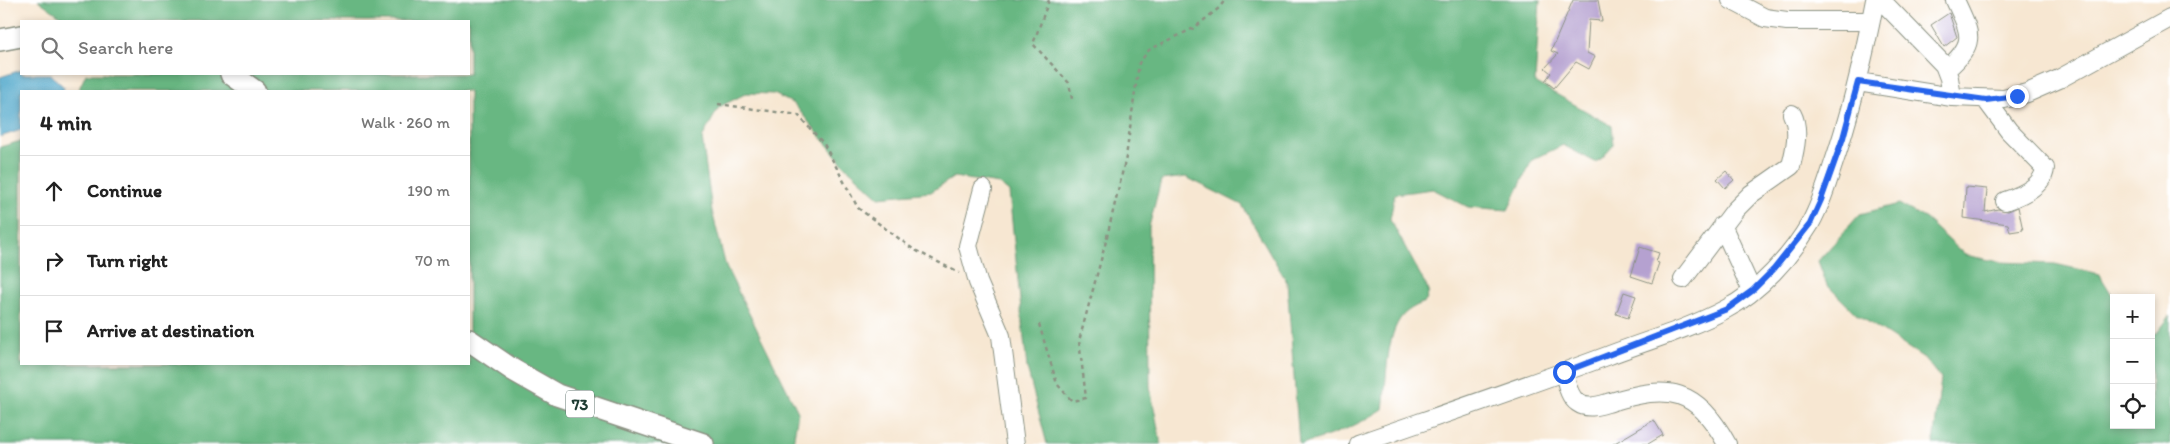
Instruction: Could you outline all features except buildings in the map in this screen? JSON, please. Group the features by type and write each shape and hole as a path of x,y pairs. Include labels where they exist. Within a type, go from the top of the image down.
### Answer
{"main road":[{"path":"0,40 20,36"},
{"path":"232,75 254,90"},
{"name":"73","path":"470,341 513,370 557,396 704,444"}],"street":[{"path":"1732,0 1765,18 1787,21 1871,21"},
{"path":"1358,444 1564,372 1727,309 1752,291 1786,255 1810,224 1821,200 1840,146 1858,82 1875,0"},
{"path":"1881,0 1947,69 1952,96"},
{"path":"1947,69 1967,45 1970,32 1955,0"},
{"path":"1858,82 1986,100 2017,96 2060,79 2170,18"},
{"path":"1986,100 2009,131 2045,168 2041,179 2027,192 2005,201"},
{"path":"1683,279 1722,225 1751,194 1791,166 1796,134 1796,120 1792,114"},
{"path":"983,189 968,246 978,282 1001,336 1015,444"},
{"path":"1722,225 1752,291"},
{"path":"1564,372 1572,398 1579,404 1587,407 1605,404 1641,393 1659,391 1690,400 1700,407 1719,430 1727,444"}],"path":[{"path":"1049,0 1034,44 1069,83 1072,99"},
{"path":"1039,324 1057,384 1072,401 1086,398 1079,341 1106,245 1126,157 1139,62 1149,50 1194,28 1225,0"},
{"path":"718,104 798,115 824,144 858,208 913,250 978,282"}],"green space":[{"path":"38,0 1540,0 1535,82 1612,126 1614,145 1601,159 1595,162 1563,145 1532,160 1508,210 1468,207 1433,189 1395,194 1390,219 1429,291 1426,301 1405,313 1395,328 1387,362 1383,409 1364,421 1344,430 1301,444 1299,444 1287,282 1242,205 1186,177 1161,180 1149,227 1150,387 1161,444 1047,444 1027,368 1009,192 999,184 954,177 931,192 879,197 843,164 794,104 774,94 747,93 719,107 702,138 712,211 726,267 798,412 793,444 0,444 0,147 20,141 20,365 470,365 470,90 78,90 86,75 470,75 470,20 66,20"},
{"path":"1899,204 1926,219 1965,255 1999,262 2055,264 2099,274 2112,294 2110,429 2155,429 2155,334 2170,316 2170,444 1933,444 1941,379 1924,358 1856,314 1827,285 1818,261 1860,214"}],"water":[{"path":"20,70 20,75 51,75 64,87 63,90 20,90 20,130 0,137 0,77"}],"route":[{"path":"1564,372 1727,309 1752,291 1774,269 1810,224 1821,200 1843,138 1858,82 1986,100 2017,96"}]}
